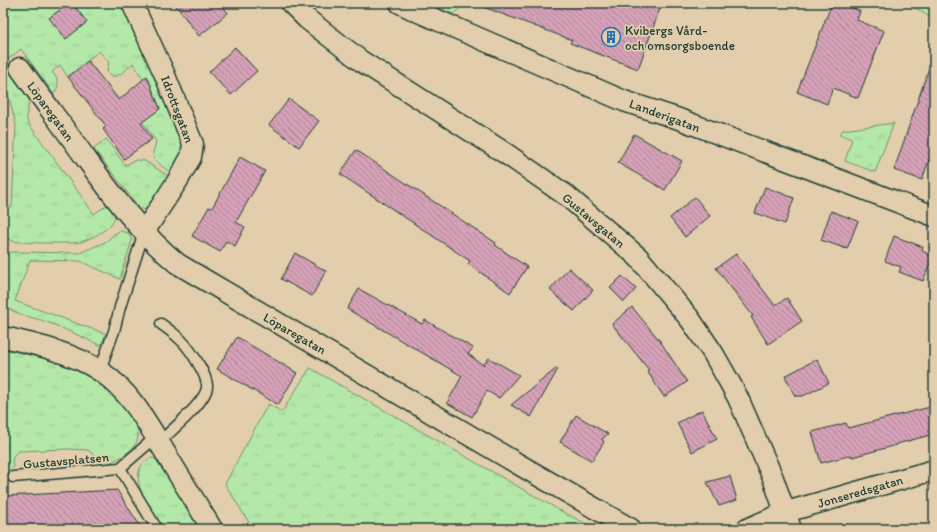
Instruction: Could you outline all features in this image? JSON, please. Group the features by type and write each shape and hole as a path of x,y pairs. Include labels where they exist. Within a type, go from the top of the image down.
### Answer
{"street":[{"name":"Idrottsgatan","path":"132,3 164,73 193,144 191,157 144,232"},
{"name":"Gustavsgatan","path":"291,3 307,19 361,62 505,153 567,196 638,257 690,319 713,353 738,398 774,478 788,521"},
{"name":"Landerigatan","path":"400,3 624,101 679,119 934,216"},
{"name":"Löparegatan","path":"20,68 109,190 160,250 178,264 631,529"},
{"path":"3,337 51,350 85,362 100,370 114,381 133,402 212,529"},
{"name":"Jonseredsgatan","path":"788,521 934,470"},
{"path":"748,529 788,521"}],"lane":[{"path":"100,370 114,331 120,307 144,232"},
{"path":"157,529 120,468 193,409 203,397 207,387 206,376 182,341 161,324"},
{"name":"Gustavsplatsen","path":"13,477 120,468"}],"green space":[{"path":"3,3 118,3 127,9 185,146 174,175 161,166 154,157 153,150 156,141 141,120 147,118 160,108 147,76 143,79 133,63 119,75 109,75 107,70 109,62 99,51 68,77 60,65 52,72 58,83 54,94 21,49 6,61 28,94 28,123 94,214 107,205 115,214 112,223 108,228 81,242 18,242 12,241 5,236 4,230 6,207 12,207 16,125 3,74"},
{"path":"429,3 462,3 459,10 453,14"},
{"path":"908,3 934,3 934,20"},
{"path":"894,123 875,172 845,161 852,139 839,134 843,130"},
{"path":"106,139 125,165 136,160 145,161 171,178 147,210 141,209 138,206 94,149"},
{"path":"120,231 128,233 132,240 120,279 80,261 30,260 15,301 106,334 101,345 47,322 15,312 9,309 6,305 3,294 5,255 10,252 80,253 107,241 114,234"},
{"path":"3,349 40,357 57,363 89,377 103,386 117,399 134,421 138,433 135,445 126,454 105,465 88,450 68,449 18,451 13,456 13,468 7,471 5,469 3,458"},
{"path":"310,368 561,511 596,529 253,529 225,484 268,404 282,412"},
{"path":"151,458 161,461 202,529 163,529 146,503 139,482 139,473 142,464"}],"building":[{"path":"69,3 72,3 87,22 66,39 49,18"},
{"path":"174,3 220,3 228,13 199,36"},
{"name":"Kvibergs Vård- och omsorgsboende","path":"478,3 662,3 638,69 570,43 572,40 478,5"},
{"path":"832,3 839,3 860,11 857,20 884,31 858,98 833,88 827,104 797,92"},
{"path":"235,47 257,71 231,95 209,72"},
{"path":"88,61 119,100 147,76 160,109 141,123 152,139 124,159 103,129 106,126 68,77"},
{"path":"931,62 934,62 934,159 930,157 922,180 894,170"},
{"path":"289,99 319,121 299,147 269,125"},
{"path":"634,134 682,161 665,190 618,163"},
{"path":"356,150 496,243 495,245 527,267 510,293 468,264 470,261 340,174"},
{"path":"240,157 265,171 236,222 245,227 235,246 226,241 220,252 192,236 209,207 212,208"},
{"path":"765,187 794,198 785,224 755,213"},
{"path":"695,197 710,216 685,237 670,218"},
{"path":"831,211 858,221 847,249 821,240"},
{"path":"894,236 923,247 922,251 933,256 923,281 899,272 901,267 885,261"},
{"path":"295,253 326,271 312,296 281,279"},
{"path":"736,254 773,303 775,305 787,298 802,321 768,344 751,317 753,316 716,268"},
{"path":"569,268 593,290 574,311 550,290"},
{"path":"622,276 636,289 624,302 610,288"},
{"path":"359,289 422,324 425,320 473,348 468,354 483,365 489,358 519,375 499,398 487,391 472,417 447,403 462,376 347,309"},
{"path":"632,307 660,341 687,382 664,397 647,371 649,370 612,324"},
{"path":"237,337 297,373 278,405 217,369"},
{"path":"817,359 829,383 803,396 795,396 785,376"},
{"path":"557,368 558,369 531,417 511,405"},
{"path":"934,406 934,434 852,457 852,455 821,463 812,432 846,423 848,428"},
{"path":"702,410 717,439 692,452 677,423"},
{"path":"576,415 608,434 602,439 604,442 592,461 560,442"},
{"path":"730,476 737,500 719,506 707,482"},
{"path":"117,490 142,529 7,529 5,496"}],"place":[{"name":"Kvibergs Vård- och omsorgsboende","path":"611,37"}]}
